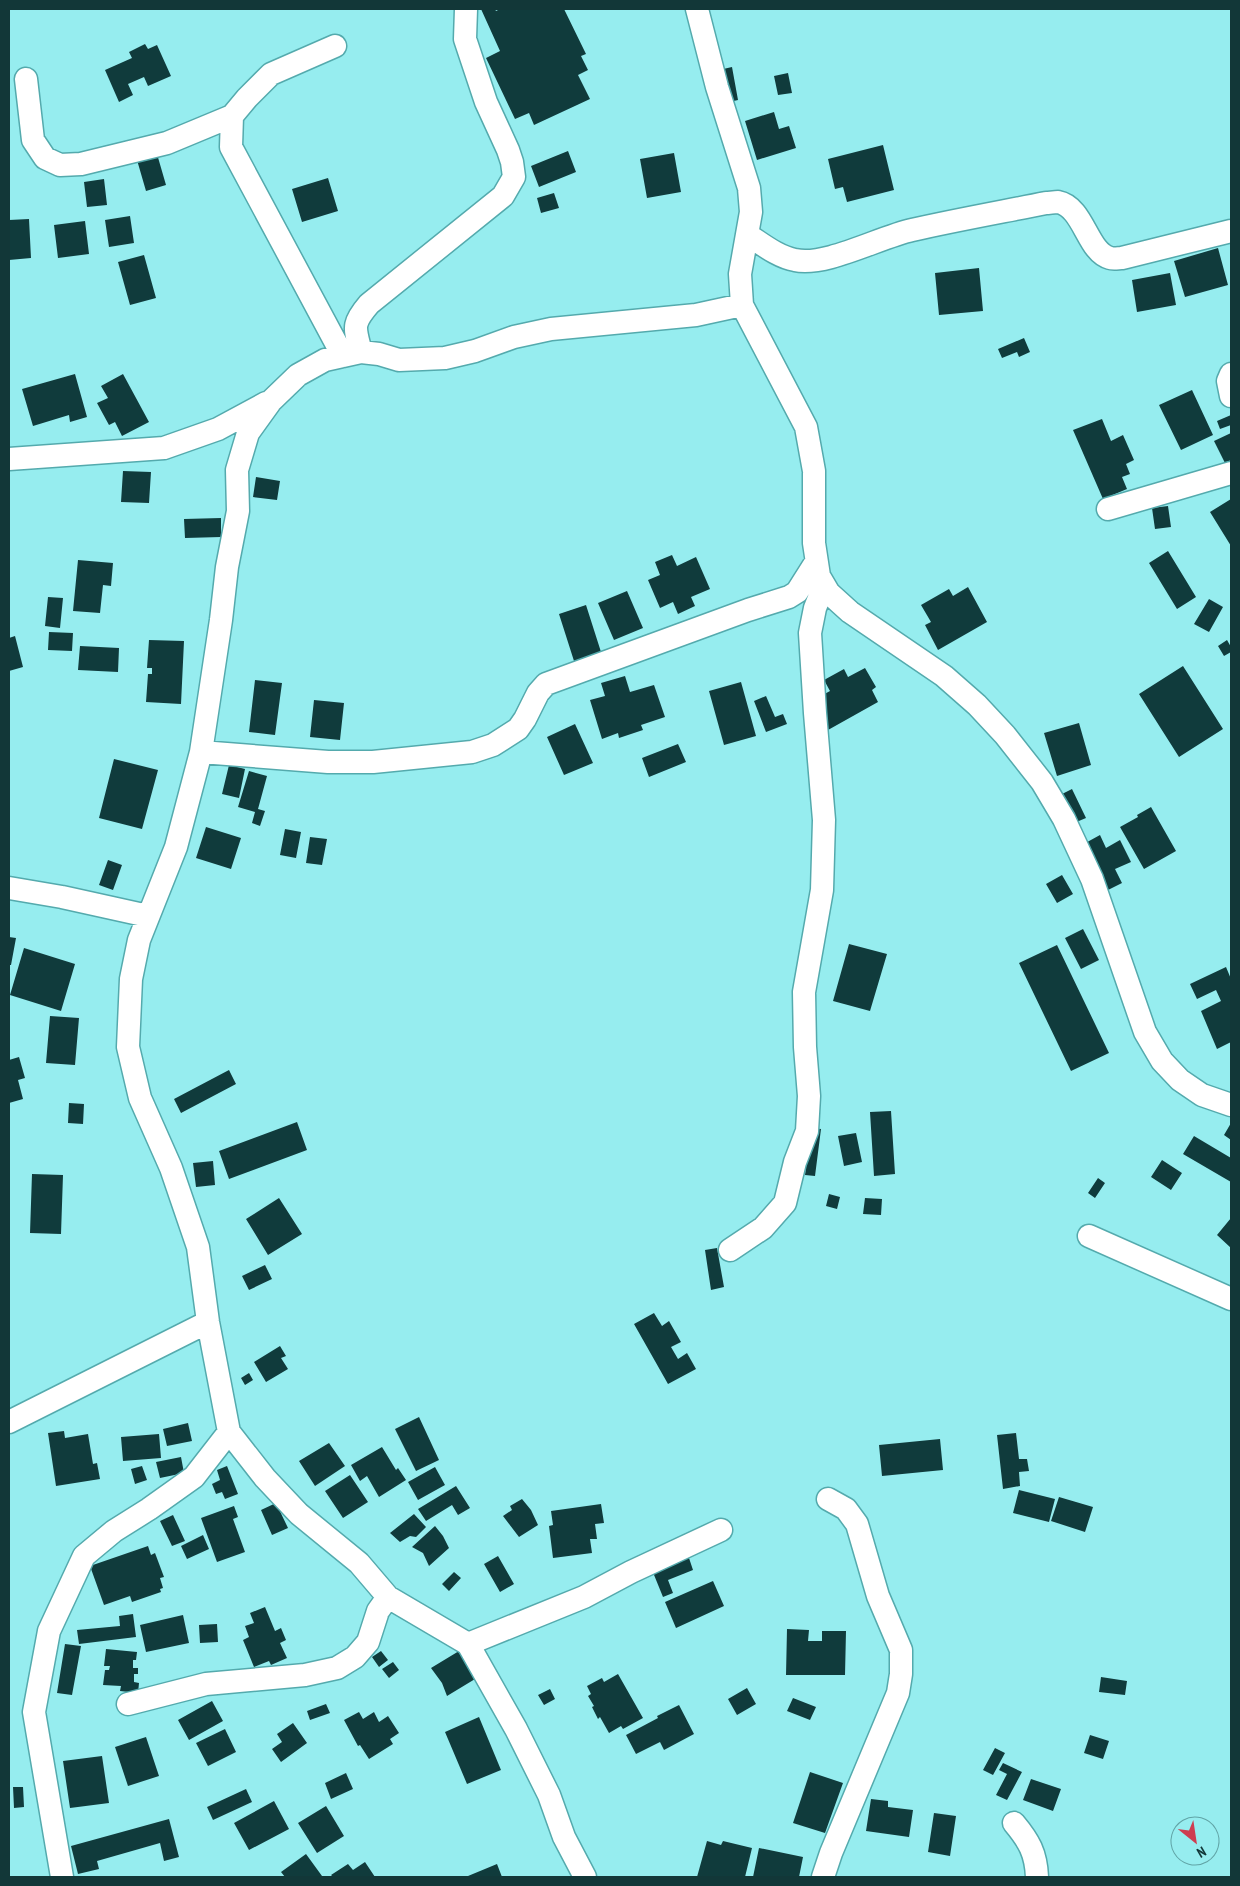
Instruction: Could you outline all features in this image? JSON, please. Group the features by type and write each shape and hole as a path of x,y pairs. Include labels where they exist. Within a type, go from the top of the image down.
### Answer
{"street":[{"path":"352,354 358,317 369,304 502,196 514,177 508,150 486,102 465,38 466,9"},
{"path":"697,9 717,86 749,188 751,212 740,274 742,305 806,427 814,471 814,543 819,576 829,593 850,612 944,676 977,705 1005,735 1042,782 1064,819 1092,878 1145,1032 1162,1061 1180,1080 1202,1095 1231,1105"},
{"path":"26,79 33,140 45,158 60,166 81,164 167,143 232,116 271,74 335,46"},
{"path":"232,116 231,147 352,354"},
{"path":"748,236 781,255 795,260 810,261 834,256 912,230 1058,202 1075,213 1100,252 1110,258 1122,258 1231,231"},
{"path":"585,1877 564,1838 545,1786 516,1729 468,1644 388,1597 359,1563 298,1514 265,1478 229,1432 208,1322 198,1247 171,1168 140,1098 128,1047 131,979 139,940 176,847 201,752 227,567 238,510 237,470 248,433 271,401 298,374 325,360 352,354 379,354 399,360 445,358 475,351 514,337 551,329 696,315 742,305"},
{"path":"1231,374 1228,381 1231,396"},
{"path":"9,459 164,448 218,429 271,401"},
{"path":"1108,510 1231,473"},
{"path":"201,752 337,762 373,762 472,752 493,745 518,728 525,719 538,693 546,684 748,610 789,597 797,592 816,562"},
{"path":"730,1250 763,1228 785,1203 795,1162 808,1131 809,1096 805,1047 804,992 822,890 824,820 810,633 815,608 826,588"},
{"path":"9,888 62,897 148,916"},
{"path":"1089,1236 1231,1300"},
{"path":"9,1422 208,1322"},
{"path":"62,1877 34,1712 49,1631 84,1556 114,1531 194,1477 229,1432"},
{"path":"823,1877 898,1692 901,1674 901,1650 878,1596 857,1524 846,1509 828,1499"},
{"path":"468,1644 584,1597 631,1572 721,1530"},
{"path":"128,1704 206,1684 305,1675 337,1668 355,1658 368,1642 378,1611 388,1597"},
{"path":"1014,1823 1031,1846 1036,1862 1037,1877"}],"building":[{"path":"481,9 495,9 496,11 500,9 564,9 586,54 581,56 588,70 578,75 590,99 534,125 529,113 515,119 486,58 500,51"},
{"path":"145,44 148,49 157,45 171,76 148,86 144,77 128,84 133,95 119,102 105,70 132,58 129,52"},
{"path":"732,67 738,100 725,103 719,70"},
{"path":"788,73 792,93 778,95 774,76"},
{"path":"774,112 779,129 789,126 796,148 757,160 745,121"},
{"path":"883,145 894,190 847,202 843,187 835,189 828,159"},
{"path":"568,151 576,172 539,187 531,166"},
{"path":"674,153 681,192 647,198 640,159"},
{"path":"157,154 166,185 146,191 137,160"},
{"path":"328,178 338,211 302,222 292,189"},
{"path":"104,179 107,205 87,207 84,182"},
{"path":"554,193 559,208 541,213 537,198"},
{"path":"130,216 134,243 109,247 105,220"},
{"path":"29,219 31,258 9,260 9,220"},
{"path":"85,221 89,254 58,258 54,225"},
{"path":"1218,248 1228,285 1185,297 1174,261"},
{"path":"144,255 156,298 130,305 118,262"},
{"path":"979,268 983,311 939,315 935,273"},
{"path":"1170,273 1176,305 1137,312 1132,280"},
{"path":"1024,338 1030,352 1019,357 1017,352 1002,358 998,349"},
{"path":"75,374 87,417 70,422 69,415 33,426 22,389"},
{"path":"123,374 149,422 122,436 115,422 109,425 97,403 108,398 101,386"},
{"path":"1192,390 1213,435 1181,450 1159,405"},
{"path":"1231,415 1231,425 1220,429 1217,421"},
{"path":"1102,419 1111,441 1123,435 1134,460 1126,464 1130,474 1122,477 1127,489 1103,499 1073,430"},
{"path":"1231,433 1231,460 1225,463 1214,441"},
{"path":"123,471 151,472 149,503 121,502"},
{"path":"256,477 280,481 277,500 253,497"},
{"path":"1231,499 1231,546 1210,512"},
{"path":"1168,506 1171,527 1155,529 1152,508"},
{"path":"221,518 221,537 185,538 184,519"},
{"path":"1168,551 1196,597 1177,609 1149,563"},
{"path":"672,555 677,566 696,557 710,589 691,597 695,606 678,614 673,602 660,608 648,580 660,575 655,562"},
{"path":"78,560 113,563 111,586 103,585 100,613 73,611"},
{"path":"968,587 987,622 938,650 925,625 931,622 921,605 949,589 953,596"},
{"path":"627,591 643,628 614,640 598,603"},
{"path":"48,597 63,598 60,628 45,626"},
{"path":"1209,599 1223,607 1209,632 1194,624"},
{"path":"586,605 601,652 574,661 559,614"},
{"path":"49,632 73,633 72,651 48,650"},
{"path":"15,636 23,667 9,671 9,638"},
{"path":"149,640 184,641 181,704 146,702 148,674 152,674 152,668 147,668"},
{"path":"1227,640 1231,647 1231,652 1224,656 1218,646"},
{"path":"80,646 119,648 118,672 78,670"},
{"path":"1183,666 1223,729 1179,757 1139,694"},
{"path":"865,668 876,687 872,690 878,702 828,730 818,713 826,709 819,697 830,691 824,680 844,669 848,677"},
{"path":"625,676 630,692 654,685 665,717 641,725 643,730 619,738 618,733 602,739 590,700 605,696 601,683"},
{"path":"255,680 282,683 275,735 249,732"},
{"path":"741,682 756,736 724,745 709,691"},
{"path":"766,696 775,717 783,714 787,724 766,732 754,701"},
{"path":"314,700 344,703 340,740 310,737"},
{"path":"1079,723 1091,765 1057,776 1044,733"},
{"path":"575,724 593,763 564,775 547,737"},
{"path":"678,744 686,762 649,777 642,758"},
{"path":"114,759 158,770 142,829 99,818"},
{"path":"229,765 245,769 239,798 222,794"},
{"path":"249,771 267,776 258,809 265,811 260,826 252,823 255,812 238,807"},
{"path":"1072,789 1086,818 1074,823 1060,795"},
{"path":"1151,807 1176,851 1144,869 1120,827"},
{"path":"206,827 241,838 231,869 196,858"},
{"path":"285,829 301,832 296,858 280,855"},
{"path":"1100,835 1106,848 1120,840 1131,862 1115,869 1122,883 1104,892 1080,846"},
{"path":"310,837 327,839 322,865 306,863"},
{"path":"108,860 122,865 113,890 99,885"},
{"path":"1062,875 1073,894 1057,903 1046,884"},
{"path":"1083,929 1099,960 1081,969 1065,938"},
{"path":"9,937 16,938 11,965 9,965"},
{"path":"849,944 887,954 870,1011 833,1001"},
{"path":"1057,945 1109,1053 1071,1071 1019,963"},
{"path":"24,948 75,964 61,1011 10,995"},
{"path":"1226,967 1231,979 1231,1042 1217,1049 1201,1011 1221,1001 1216,990 1197,999 1190,984"},
{"path":"50,1016 79,1018 75,1065 46,1063"},
{"path":"19,1057 25,1078 18,1080 23,1099 9,1103 9,1060"},
{"path":"229,1070 236,1084 181,1113 174,1099"},
{"path":"69,1103 84,1104 83,1124 68,1123"},
{"path":"891,1111 895,1174 874,1176 870,1112"},
{"path":"297,1122 307,1150 229,1179 219,1151"},
{"path":"1231,1123 1231,1140 1224,1135"},
{"path":"811,1128 821,1129 815,1176 805,1175"},
{"path":"856,1133 862,1162 844,1166 838,1136"},
{"path":"1194,1136 1231,1158 1231,1182 1183,1154"},
{"path":"1162,1160 1182,1173 1171,1190 1151,1177"},
{"path":"213,1161 215,1185 196,1187 193,1163"},
{"path":"32,1174 63,1175 61,1234 30,1233"},
{"path":"1098,1178 1105,1183 1095,1198 1088,1193"},
{"path":"829,1194 840,1197 837,1209 826,1206"},
{"path":"279,1198 302,1234 268,1255 246,1219"},
{"path":"865,1198 882,1199 881,1215 863,1214"},
{"path":"1231,1218 1231,1248 1217,1235"},
{"path":"717,1248 724,1287 711,1290 705,1250"},
{"path":"265,1265 272,1279 249,1290 242,1276"},
{"path":"654,1313 662,1326 669,1321 681,1342 671,1347 678,1359 687,1353 696,1369 668,1384 634,1324"},
{"path":"280,1346 286,1356 281,1358 288,1369 266,1382 254,1362"},
{"path":"249,1373 253,1380 245,1385 241,1378"},
{"path":"419,1417 439,1460 416,1471 395,1429"},
{"path":"188,1423 192,1441 167,1446 163,1429"},
{"path":"64,1431 65,1438 88,1434 93,1464 97,1463 100,1479 56,1486 48,1433"},
{"path":"1016,1433 1019,1459 1027,1459 1029,1471 1019,1472 1020,1486 1003,1489 997,1435"},
{"path":"159,1434 161,1458 123,1461 121,1437"},
{"path":"940,1439 943,1470 882,1476 879,1445"},
{"path":"329,1443 345,1466 315,1486 299,1461"},
{"path":"382,1447 396,1470 398,1468 406,1480 379,1497 367,1476 360,1481 351,1465"},
{"path":"181,1457 184,1473 160,1478 156,1462"},
{"path":"142,1466 147,1480 135,1484 131,1469"},
{"path":"227,1466 238,1494 225,1499 222,1492 216,1494 212,1484 220,1480 217,1470"},
{"path":"435,1467 445,1485 418,1500 408,1482"},
{"path":"350,1475 368,1502 343,1518 325,1491"},
{"path":"456,1486 470,1508 458,1515 452,1505 426,1521 418,1509"},
{"path":"1019,1490 1055,1499 1049,1522 1013,1513"},
{"path":"1059,1497 1093,1507 1085,1532 1051,1521"},
{"path":"522,1499 531,1510 538,1525 519,1537 503,1516 512,1510 510,1506"},
{"path":"276,1503 288,1528 272,1535 261,1510"},
{"path":"601,1504 604,1523 595,1524 597,1539 590,1539 592,1553 553,1558 549,1526 553,1525 551,1511"},
{"path":"234,1506 238,1517 233,1519 245,1552 217,1562 201,1518"},
{"path":"414,1514 426,1527 416,1537 410,1536 400,1542 390,1533"},
{"path":"173,1515 185,1541 172,1546 160,1521"},
{"path":"435,1526 449,1548 429,1566 423,1553 412,1547"},
{"path":"203,1535 209,1549 187,1559 181,1546"},
{"path":"148,1546 151,1555 155,1553 164,1577 160,1578 163,1588 160,1589 161,1592 132,1602 130,1596 104,1605 90,1566"},
{"path":"688,1555 693,1570 668,1580 673,1593 663,1597 650,1565"},
{"path":"498,1556 514,1584 500,1592 484,1564"},
{"path":"454,1572 461,1578 449,1591 442,1584"},
{"path":"713,1581 724,1606 676,1628 665,1602"},
{"path":"265,1607 275,1631 281,1628 286,1640 280,1643 287,1658 271,1665 269,1661 254,1667 243,1640 249,1637 245,1626 254,1623 250,1613"},
{"path":"133,1614 136,1637 79,1644 77,1630 120,1626 119,1616"},
{"path":"183,1615 189,1643 146,1652 140,1625"},
{"path":"217,1624 218,1642 200,1643 199,1625"},
{"path":"787,1629 809,1630 808,1641 822,1641 822,1631 846,1631 845,1675 786,1675"},
{"path":"65,1644 81,1646 72,1695 57,1693"},
{"path":"464,1648 480,1676 447,1696 442,1683 431,1668"},
{"path":"106,1649 137,1652 136,1660 133,1660 133,1668 138,1668 138,1674 134,1674 134,1682 139,1683 138,1693 120,1691 121,1686 103,1685 105,1670 109,1670 110,1666 104,1666"},
{"path":"381,1651 388,1660 379,1667 372,1657"},
{"path":"393,1662 399,1670 389,1678 382,1669"},
{"path":"618,1674 643,1718 623,1729 621,1726 609,1733 600,1717 598,1719 592,1707 594,1706 588,1696 591,1694 587,1686 602,1678 604,1682"},
{"path":"1101,1677 1127,1681 1125,1695 1099,1692"},
{"path":"747,1688 756,1704 737,1715 728,1699"},
{"path":"550,1689 555,1699 544,1705 538,1695"},
{"path":"793,1698 816,1707 810,1720 787,1711"},
{"path":"212,1701 223,1721 189,1740 178,1720"},
{"path":"326,1704 330,1713 310,1720 307,1711"},
{"path":"679,1705 694,1734 664,1750 660,1742 636,1754 626,1735"},
{"path":"359,1712 363,1719 374,1712 379,1722 388,1716 399,1733 390,1739 393,1744 369,1759 360,1745 358,1746 344,1720"},
{"path":"479,1717 501,1770 467,1784 445,1732"},
{"path":"293,1723 307,1743 281,1762 272,1749 282,1742 277,1734"},
{"path":"225,1729 236,1752 208,1766 196,1743"},
{"path":"1090,1735 1109,1741 1103,1759 1084,1753"},
{"path":"146,1737 159,1776 128,1786 115,1747"},
{"path":"995,1748 1005,1753 993,1775 983,1770"},
{"path":"102,1756 109,1803 70,1808 63,1761"},
{"path":"1003,1763 1022,1772 1007,1800 996,1795 1007,1774 999,1770"},
{"path":"810,1772 843,1783 825,1833 793,1823"},
{"path":"346,1773 353,1789 331,1799 325,1783"},
{"path":"1031,1779 1061,1789 1053,1811 1023,1800"},
{"path":"13,1787 23,1787 24,1807 14,1808"},
{"path":"246,1789 252,1802 213,1820 207,1807"},
{"path":"871,1799 888,1801 888,1807 913,1810 909,1837 866,1831"},
{"path":"274,1801 289,1829 249,1850 234,1823"},
{"path":"326,1806 344,1836 317,1853 298,1823"},
{"path":"934,1813 956,1816 950,1856 928,1852"},
{"path":"169,1819 179,1857 164,1861 160,1843 97,1861 99,1869 78,1874 71,1846"},
{"path":"707,1841 721,1845 723,1841 752,1848 745,1877 697,1877"},
{"path":"759,1848 803,1857 799,1877 753,1877"},
{"path":"306,1854 322,1876 285,1877 281,1872"},
{"path":"365,1862 375,1877 333,1877 331,1875 348,1864 353,1870"},
{"path":"497,1864 502,1877 468,1876"}]}
